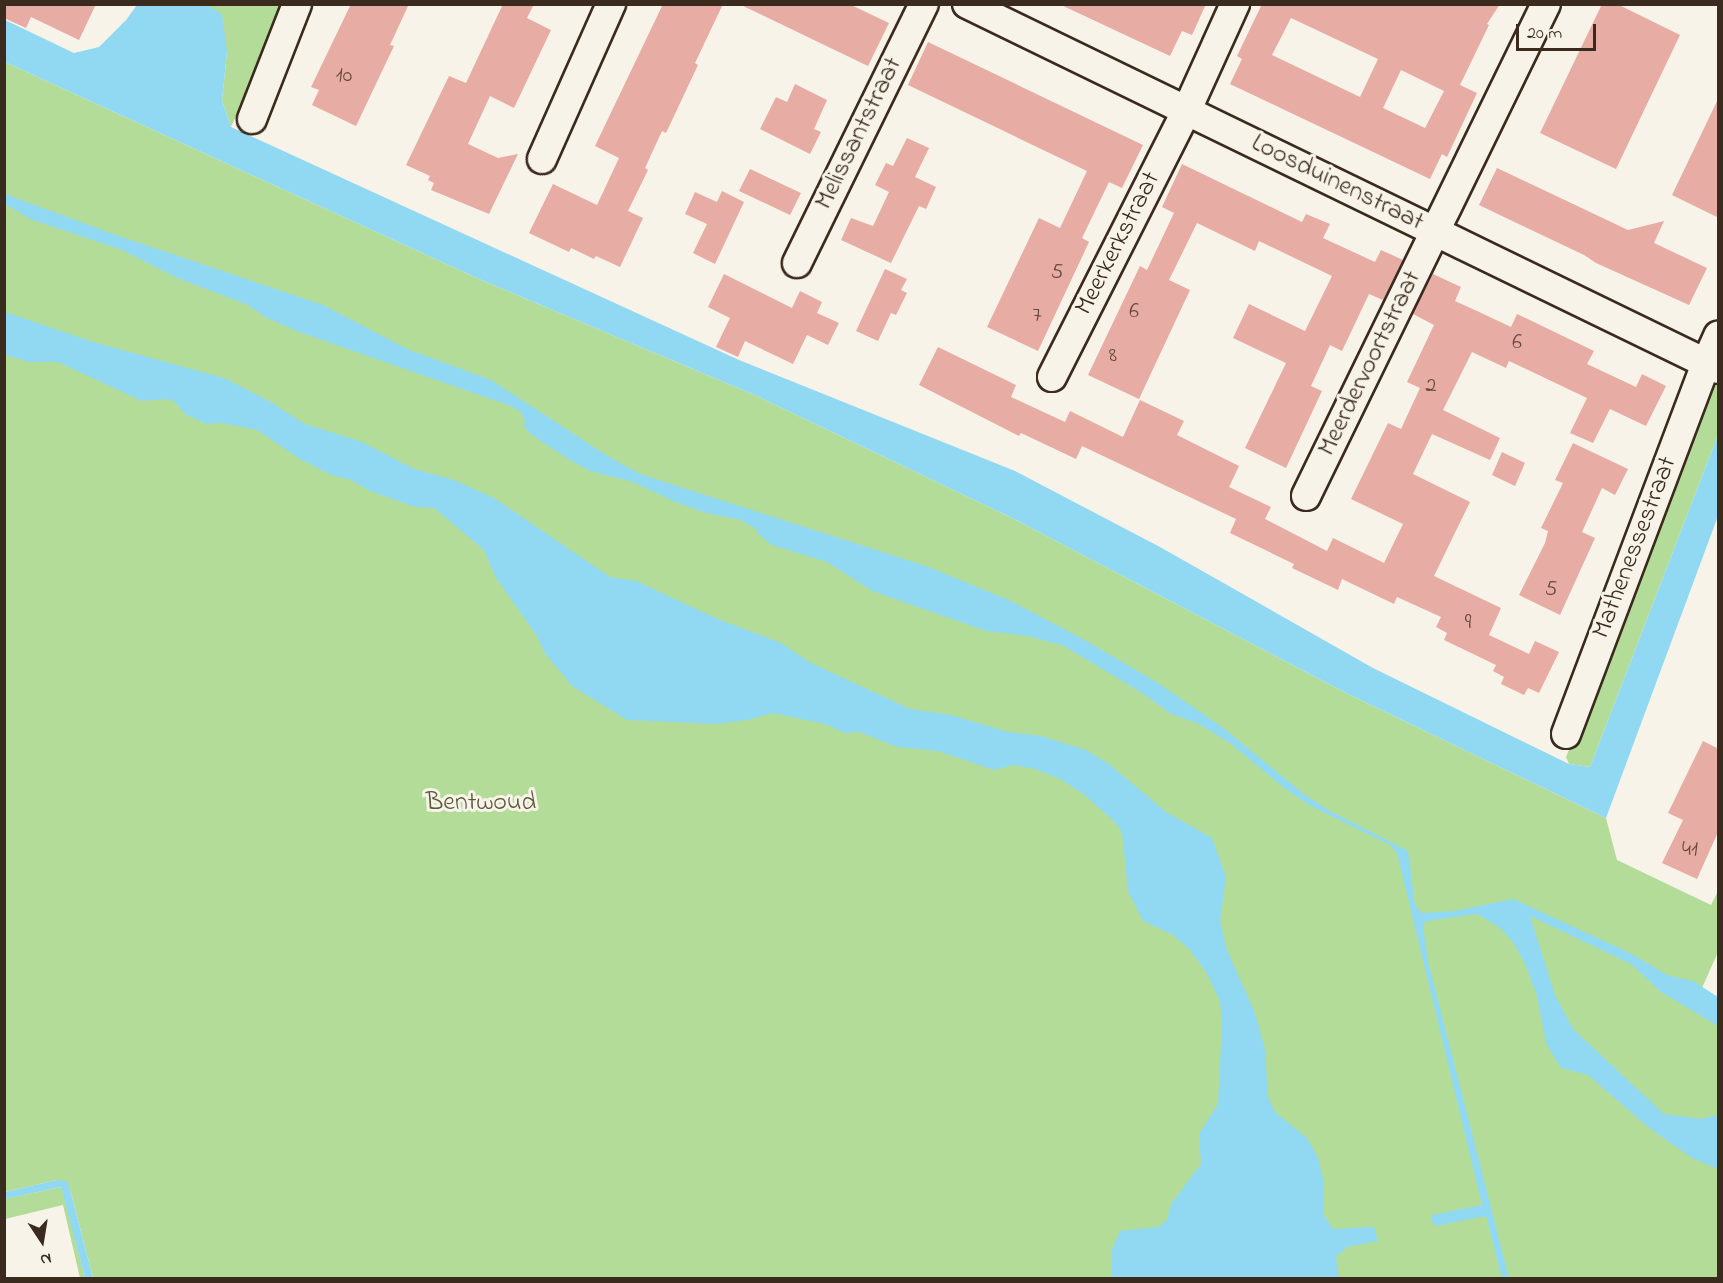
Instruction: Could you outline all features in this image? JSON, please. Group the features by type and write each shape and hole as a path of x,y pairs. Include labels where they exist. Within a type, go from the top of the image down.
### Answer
{"street":[{"path":"252,119 297,4"},
{"path":"542,159 611,4"},
{"name":"Melissantstraat","path":"797,263 924,4"},
{"name":"Loosduinenstraat","path":"967,4 1712,366"},
{"name":"Meerkerkstraat","path":"1052,377 1186,112 1235,4"},
{"name":"Meerdervoortstraat","path":"1306,496 1437,232 1546,4"},
{"name":"Mathenessestraat","path":"1566,734 1712,366 1719,336"}],"green space":[{"path":"207,5 284,5 285,10 231,127 222,100 227,52"},
{"name":"Bentwoud","path":"5,62 479,279 757,396 1012,518 1348,694 1606,818 1617,860 1711,905 1718,891 1718,952 1702,988 1696,984 1718,1014 1718,1278 93,1278 71,1193 57,1180 5,1192"},
{"path":"1712,383 1718,385 1718,435 1590,767 1569,764 1566,757"},
{"path":"61,1187 85,1278 80,1278 63,1205 5,1219 4,1199"}],"water":[{"path":"137,5 207,5 222,14 227,52 222,100 231,127 739,360 1015,471 1160,547 1373,668 1569,764 1590,767 1718,435 1718,516 1606,818 1348,694 1012,518 757,396 479,279 5,62 5,20 74,53 99,47 126,20"},
{"path":"5,194 116,235 323,305 407,349 491,380 606,455 640,474 926,566 1011,601 1083,639 1158,683 1222,727 1305,795 1330,811 1408,851 1415,905 1422,913 1455,911 1513,899 1630,953 1667,975 1693,981 1718,997 1718,1026 1661,992 1631,964 1530,916 1555,995 1573,1029 1664,1114 1701,1119 1718,1115 1718,1169 1692,1158 1648,1127 1588,1075 1561,1068 1546,1043 1537,996 1525,964 1513,942 1499,927 1477,914 1427,921 1423,925 1428,961 1509,1278 1502,1278 1486,1216 1435,1226 1431,1220 1432,1215 1482,1205 1397,853 1390,845 1311,806 1284,788 1230,743 1197,723 1171,714 1142,693 1064,646 1028,636 986,631 872,591 827,562 772,545 758,534 757,530 741,520 706,513 673,501 633,482 590,471 532,435 524,427 525,421 521,412 511,406 299,332 265,317 248,305 177,278 122,250 30,219 5,204"},
{"path":"5,312 93,342 224,378 269,401 305,424 362,442 414,469 454,480 494,498 610,577 636,581 720,620 781,643 809,662 910,709 951,715 1008,732 1041,736 1086,750 1109,764 1166,812 1212,838 1226,877 1220,921 1227,950 1255,1013 1265,1049 1268,1097 1275,1112 1307,1138 1318,1158 1324,1183 1324,1215 1333,1229 1374,1227 1378,1241 1347,1247 1336,1257 1339,1278 1111,1278 1112,1250 1120,1231 1158,1227 1167,1220 1171,1204 1201,1164 1199,1134 1218,1104 1222,1025 1220,1001 1206,972 1189,949 1173,935 1143,921 1128,891 1122,832 1114,821 1082,793 1060,779 1035,769 1013,765 994,770 938,751 897,747 859,732 845,733 825,724 773,713 747,720 716,724 627,720 572,686 544,652 537,636 496,578 484,550 434,508 415,507 370,491 351,480 331,475 300,459 257,430 221,423 207,424 185,414 175,402 167,399 142,401 58,362 28,362 6,355"},
{"path":"57,1180 67,1181 93,1278 85,1278 61,1187 5,1199 5,1192"}],"building":[{"path":"6,4 96,4 79,40 31,17 26,28 4,18"},
{"path":"351,4 409,4 390,45 394,46 356,126 312,105 319,90 311,87"},
{"path":"503,4 534,4 527,18 551,30 514,108 490,96 468,144 498,158 518,154 489,214 431,190 434,183 428,180 430,176 406,165 449,76 466,83"},
{"path":"663,4 723,4 695,63 698,65 666,133 662,131 645,168 648,170 628,211 643,218 620,267 596,256 594,259 571,248 569,252 529,233 553,184 597,205 619,158 595,146"},
{"path":"739,4 849,4 889,23 868,66"},
{"path":"1059,4 1206,4 1192,35 1182,31 1170,56"},
{"path":"1262,4 1500,4 1487,24 1489,25 1460,85 1477,93 1447,157 1442,154 1430,179 1230,84 1242,59 1237,56","holes":["1291,18 1378,59 1360,97 1272,55","1401,70 1444,91 1425,128 1383,108"]},
{"path":"1602,4 1617,4 1680,35 1616,169 1540,133"},
{"path":"928,42 1143,145 1122,188 1109,182 1082,238 1089,242 1038,351 987,327 1039,218 1060,228 1087,171 908,85"},
{"path":"795,84 827,100 814,129 821,132 810,154 760,129 776,97 787,102"},
{"path":"1719,97 1719,218 1672,195"},
{"path":"907,138 929,148 915,177 936,187 926,209 919,206 891,263 841,240 851,218 873,226 889,192 875,185 886,163 893,166"},
{"path":"1182,164 1302,222 1306,214 1330,224 1323,238 1375,262 1381,250 1403,260 1383,300 1369,294 1342,351 1330,345 1311,386 1322,391 1286,468 1245,448 1286,363 1233,338 1249,304 1305,331 1332,276 1259,241 1255,251 1197,223 1169,280 1190,290 1139,399 1088,375 1140,266 1147,270 1174,213 1162,207"},
{"path":"1497,168 1628,230 1664,221 1654,243 1707,268 1689,305 1596,263 1584,255 1479,205"},
{"path":"750,169 801,193 790,215 739,191"},
{"path":"722,191 744,202 715,264 693,253 707,224 685,214 695,192 717,202"},
{"path":"885,269 907,279 901,290 907,293 896,315 891,313 878,341 856,331"},
{"path":"724,274 792,308 800,291 822,302 817,313 839,323 828,345 807,335 793,364 745,341 738,357 716,347 730,318 708,307"},
{"path":"1433,274 1461,287 1455,301 1511,327 1517,314 1594,351 1587,364 1636,387 1642,374 1666,386 1646,426 1610,409 1593,443 1570,433 1587,398 1509,361 1506,368 1472,352 1443,410 1500,438 1490,460 1432,434 1413,474 1470,502 1434,576 1501,608 1489,635 1529,654 1535,641 1559,652 1539,693 1528,688 1524,695 1501,684 1504,677 1493,671 1496,665 1444,640 1447,633 1436,627 1441,617 1397,597 1394,604 1342,579 1338,590 1292,568 1294,564 1230,533 1236,519 1082,446 1076,459 1021,433 1019,436 919,385 938,347 1016,385 1011,397 1065,422 1070,411 1123,437 1140,400 1184,421 1177,435 1239,466 1229,487 1271,507 1265,519 1327,551 1333,538 1384,563 1403,524 1351,499 1388,423 1401,429 1420,388 1407,382 1434,325 1413,314"},
{"path":"1573,443 1628,469 1615,495 1602,488 1582,532 1595,538 1560,615 1519,595 1545,543 1548,531 1541,528 1563,483 1555,480"},
{"path":"1502,452 1525,463 1515,486 1492,475"},
{"path":"1703,741 1719,749 1719,830 1697,879 1662,863 1683,820 1668,813"}]}
